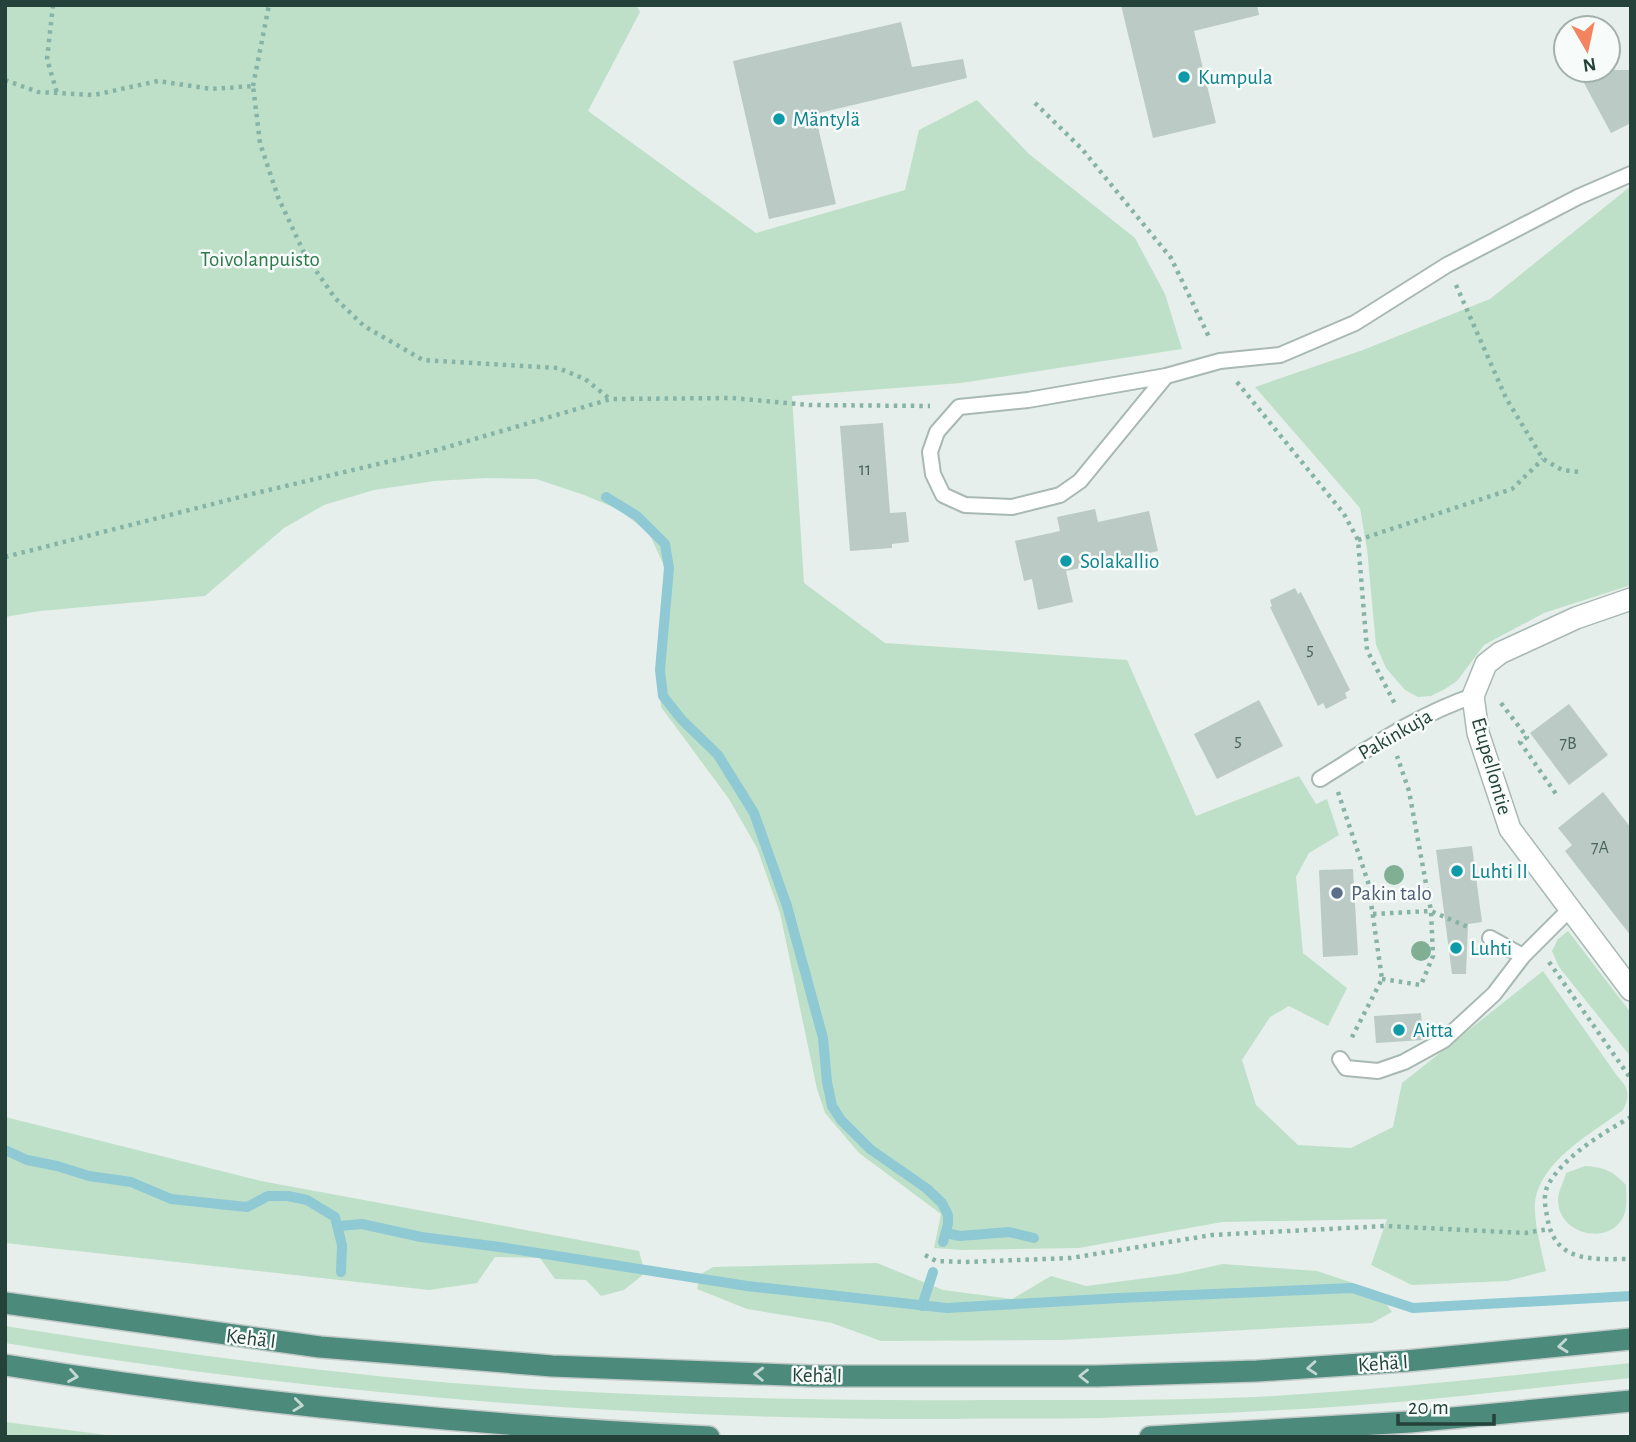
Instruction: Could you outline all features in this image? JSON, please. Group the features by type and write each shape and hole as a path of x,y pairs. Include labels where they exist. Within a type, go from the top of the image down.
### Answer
{"highway":[{"name":"Kehä I","path":"5,1303 320,1347 552,1366 814,1376 1097,1376 1257,1371 1405,1361 1631,1339"},
{"path":"5,1365 310,1407 547,1429 709,1437"},
{"path":"1150,1437 1410,1422 1631,1401"}],"street":[{"name":"Etupellontie","path":"1631,599 1576,618 1500,653 1486,664 1473,696 1478,733 1510,829 1631,990"}],"lane":[{"path":"1167,376 1080,481 1060,495 1012,507 965,505 943,495 933,474 930,452 937,432 958,407 1028,400 1167,376 1220,361 1280,355 1355,323 1447,265 1578,197 1631,174"},
{"name":"Pakinkuja","path":"1320,779 1406,725 1441,707 1473,696"},
{"path":"1340,1059 1346,1068 1378,1071 1405,1062 1444,1040 1494,994 1523,956 1569,910"},
{"path":"1490,938 1523,956"}],"path":[{"path":"54,5 47,59 57,93"},
{"path":"269,5 253,86 261,143 284,209 305,255 335,298 364,326 423,360 558,368 585,379 611,400"},
{"path":"5,80 38,92 94,95 158,82 211,89 253,86"},
{"path":"1035,103 1082,149 1171,258 1220,361 1344,514 1357,540 1367,650 1406,725"},
{"path":"1447,265 1506,398 1543,459 1562,470 1580,472"},
{"path":"5,557 437,450 611,400 732,398 809,405 958,407"},
{"path":"1357,540 1512,489 1543,459"},
{"path":"1500,701 1527,737 1520,742 1556,794"},
{"path":"1382,979 1421,985 1433,956 1432,911 1409,791 1390,735"},
{"path":"1334,771 1345,816 1368,882 1382,979 1340,1059"},
{"path":"1373,914 1432,911 1490,938"},
{"path":"1538,941 1552,968 1631,1079"},
{"path":"1631,1117 1563,1166 1548,1186 1544,1201 1549,1229 1558,1244 1572,1255 1590,1259 1631,1259"},
{"path":"925,1255 936,1261 965,1262 1071,1258 1213,1235 1371,1226 1525,1233 1549,1229"}],"green space":[{"name":"Toivolanpuisto","path":"5,5 636,5 640,12 588,111 756,233 905,190 919,130 977,100 1029,154 1135,238 1165,294 1182,349 961,383 792,396 804,583 885,643 1127,660 1196,816 1299,776 1316,804 1327,799 1339,835 1309,853 1296,877 1303,953 1347,988 1328,1026 1289,1006 1270,1017 1242,1060 1256,1105 1298,1145 1351,1148 1393,1127 1402,1083 1543,971 1627,1092 1623,1110 1566,1152 1543,1180 1537,1195 1535,1212 1546,1271 1507,1281 1412,1285 1371,1265 1387,1219 1222,1222 1079,1248 934,1248 941,1214 859,1153 825,1113 817,1089 780,913 757,848 729,799 661,707 658,670 667,572 649,533 618,509 536,479 434,481 374,490 324,505 284,528 205,596 40,611 5,617"},
{"path":"1631,186 1631,585 1544,613 1484,645 1457,681 1445,689 1431,696 1418,697 1405,690 1386,668 1376,645 1367,549 1360,508 1255,387 1363,350 1490,299"},
{"path":"1568,931 1631,1013 1631,1057 1559,967 1552,951 1558,939"},
{"path":"5,1117 261,1181 639,1251 645,1273 624,1290 601,1296 586,1280 555,1279 540,1258 495,1257 477,1283 429,1290 5,1243"},
{"path":"1585,1166 1608,1171 1626,1185 1626,1207 1622,1220 1603,1233 1579,1230 1568,1224 1561,1213 1558,1197 1566,1173"},
{"path":"877,1263 943,1290 1012,1299 1051,1276 1086,1286 1177,1274 1223,1264 1317,1271 1377,1291 1392,1312 1372,1323 1062,1340 881,1341 832,1323 747,1309 697,1289 701,1274 713,1267"},
{"path":"5,1326 141,1347 346,1373 551,1390 713,1397 931,1400 1221,1398 1396,1387 1631,1363 1631,1378 1372,1404 1139,1416 952,1419 714,1415 477,1401 240,1377 5,1343"},
{"path":"5,1422 122,1437 5,1437"}],"building":[{"name":"Kumpula","path":"1121,5 1257,5 1259,15 1194,31 1216,123 1153,138"},
{"name":"Mäntylä","path":"901,22 912,67 963,59 967,78 815,114 836,204 769,219 733,61"},
{"path":"1622,70 1631,70 1631,123 1611,133 1585,84 1622,84"},
{"path":"883,423 890,513 906,512 909,542 892,544 892,548 850,551 840,426"},
{"name":"Solakallio","path":"1095,509 1098,522 1149,511 1158,551 1066,571 1073,602 1038,610 1032,579 1024,581 1015,541 1060,531 1057,517"},
{"path":"1295,588 1298,594 1301,592 1350,690 1345,693 1347,698 1326,709 1323,703 1318,706 1270,607 1270,600"},
{"path":"1259,700 1283,746 1217,779 1194,734"},
{"path":"1569,704 1608,755 1569,785 1530,733"},
{"path":"1603,792 1631,828 1631,936 1565,851 1572,845 1558,828"},
{"path":"1472,846 1482,922 1468,924 1466,974 1452,974 1436,850"},
{"name":"Pakin talo","path":"1353,869 1358,955 1323,957 1319,870"},
{"name":"Aitta","path":"1421,1013 1423,1040 1376,1043 1374,1016"}],"waterway":[{"path":"606,497 637,516 665,544 669,568 660,670 663,696 682,720 718,755 754,813 787,906 823,1038 832,1106 841,1120 870,1149 926,1188 942,1203 948,1215 943,1242"},
{"path":"5,1150 27,1160 89,1176 131,1182 171,1199 247,1207 268,1196 307,1200 335,1217 342,1245 341,1272"},
{"path":"339,1226 362,1224 421,1237 747,1286 947,1308 1352,1288 1413,1308 1631,1296"},
{"path":"946,1233 960,1236 1009,1232 1034,1238"},
{"path":"922,1306 933,1272"}],"place":[{"name":"Kumpula","path":"1184,77"},
{"name":"Mäntylä","path":"779,119"},
{"name":"Solakallio","path":"1066,561"},
{"name":"Luhti II","path":"1457,871"},
{"name":"Pakin talo","path":"1337,893"},
{"name":"Luhti","path":"1456,948"},
{"name":"Aitta","path":"1399,1030"}]}
